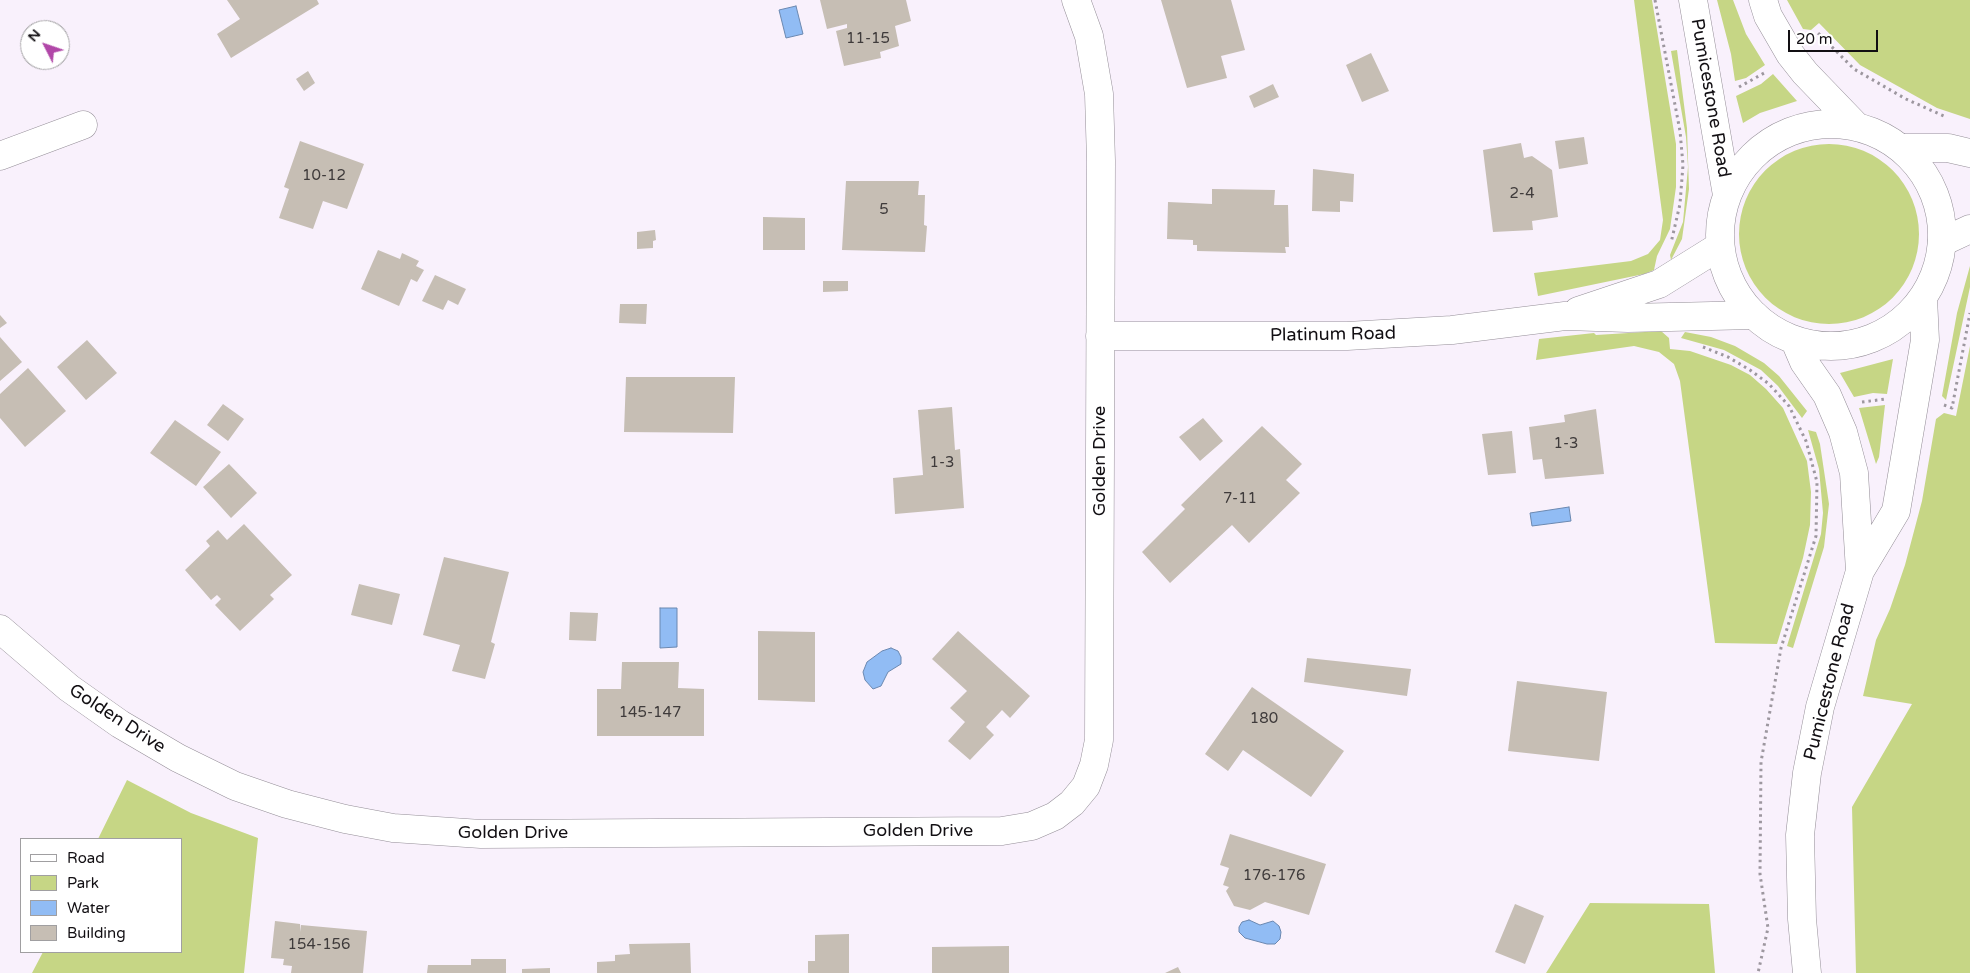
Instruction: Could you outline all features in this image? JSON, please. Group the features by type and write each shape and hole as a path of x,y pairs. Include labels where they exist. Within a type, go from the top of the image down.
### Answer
{"street":[{"name":"Golden Drive","path":"0,629 69,688 120,724 178,758 235,786 290,805 345,819 404,830 481,834 1002,831 1032,826 1055,816 1072,803 1086,786 1094,765 1100,740 1099,94 1089,36 1076,0"},
{"name":"Pumicestone Road","path":"1693,0 1727,195"},
{"path":"1762,0 1772,23 1790,54 1805,73 1857,127"},
{"path":"1826,124 1857,127 1880,135 1901,148 1925,174 1939,207 1942,242 1936,272 1922,298 1898,324 1866,340 1831,347 1795,341 1773,330 1754,315 1737,295 1726,272 1720,246 1721,220 1727,195 1743,168 1766,145 1794,130 1826,124"},
{"path":"0,156 83,125"},
{"path":"1901,148 1948,148 1970,153"},
{"path":"1942,242 1970,229"},
{"name":"Platinum Road","path":"1565,316 1663,282 1720,246"},
{"name":"Pumicestone Road","path":"1807,973 1802,919 1800,835 1807,773 1823,698 1860,571 1896,511 1925,340 1922,298"},
{"name":"Platinum Road","path":"1100,336 1347,336 1452,330 1565,316 1628,318 1754,315"},
{"name":"Pumicestone Road","path":"1795,341 1804,362 1827,395 1843,432 1852,465 1860,571"}],"path":[{"path":"1655,0 1678,123 1683,165 1680,204 1671,244 1662,258 1663,282"},
{"path":"1694,346 1728,357 1769,384 1789,406 1806,441 1817,482 1816,536 1781,648 1761,762 1760,874 1768,928 1758,973"}],"green space":[{"path":"1634,0 1652,0 1676,144 1676,187 1670,229 1657,256 1654,270 1644,274 1538,296 1534,273 1631,261 1648,254 1660,240 1663,220"},
{"path":"1717,0 1733,0 1746,34 1765,65 1746,78 1735,81 1731,54"},
{"path":"1787,0 1970,0 1970,119 1937,108 1860,65 1819,23 1811,30 1803,29"},
{"path":"1677,50 1687,128 1689,189 1682,239 1671,260 1670,255 1683,222 1688,167 1686,137 1671,51"},
{"path":"1773,74 1797,101 1760,113 1743,123 1736,96 1761,84"},
{"path":"1829,144 1863,151 1879,159 1898,177 1904,184 1915,208 1919,234 1912,268 1904,284 1886,303 1879,309 1855,320 1829,324 1795,317 1779,309 1760,291 1754,284 1743,260 1739,234 1746,200 1754,184 1772,165 1779,159 1803,148"},
{"path":"1970,266 1970,287 1946,400 1942,396 1957,313"},
{"path":"1661,331 1669,338 1670,349 1690,351 1731,365 1750,375 1766,389 1783,408 1807,461 1811,492 1810,525 1803,558 1777,644 1715,643 1680,381 1674,364 1659,352 1634,346 1536,360 1539,339 1594,333 1596,335"},
{"path":"1685,332 1711,337 1735,346 1764,363 1779,376 1807,411 1802,418 1778,386 1761,370 1724,350 1681,338"},
{"path":"1970,346 1970,973 1856,973 1852,807 1912,704 1863,696 1876,640 1890,609 1905,565 1922,501 1936,419 1944,413 1956,416"},
{"path":"1893,359 1887,394 1873,393 1854,397 1840,373"},
{"path":"1885,405 1879,457 1876,464 1859,408"},
{"path":"1808,430 1816,432 1820,444 1829,504 1824,547 1793,648 1787,646 1821,534 1823,513 1819,469"},
{"path":"127,780 191,813 258,838 244,973 32,973 42,953 182,953 182,838 98,838"},
{"path":"1590,903 1709,904 1715,973 1546,973"}],"water":[{"path":"796,6 803,34 786,38 779,10"},
{"path":"1569,507 1571,521 1532,526 1530,513"},
{"path":"660,608 677,608 677,647 660,648"},
{"path":"891,648 898,651 901,657 901,664 888,672 881,686 873,689 865,680 863,672 867,662 882,651"},
{"path":"1249,920 1260,925 1273,921 1279,926 1281,932 1280,939 1275,944 1267,944 1245,938 1239,932 1239,927 1242,922"}],"building":[{"path":"227,0 317,0 319,4 231,58 217,34 240,19"},
{"path":"820,0 906,0 911,21 895,26 899,46 880,52 881,58 844,66 836,31 847,28 847,24 827,29"},
{"path":"1161,0 1231,0 1245,50 1221,56 1227,78 1187,88"},
{"path":"1371,53 1389,91 1362,102 1346,65"},
{"path":"308,71 315,83 304,91 296,79"},
{"path":"1273,84 1279,97 1254,108 1249,96"},
{"path":"1584,137 1588,164 1559,169 1555,141"},
{"path":"300,141 364,164 347,209 323,201 313,229 279,218 289,189 284,187"},
{"path":"1521,143 1524,158 1532,156 1552,170 1558,217 1532,221 1533,230 1493,232 1483,150"},
{"path":"1313,169 1354,174 1353,202 1340,201 1340,212 1312,211"},
{"path":"846,181 919,181 918,195 925,195 924,225 927,226 925,252 842,250"},
{"path":"1212,189 1275,190 1274,205 1288,205 1289,247 1285,247 1286,253 1197,251 1197,245 1193,245 1193,240 1167,239 1168,202 1212,204"},
{"path":"763,217 805,218 805,250 763,250"},
{"path":"655,230 656,240 653,241 653,248 637,249 637,232"},
{"path":"378,250 400,259 402,253 419,261 416,266 424,270 417,282 411,279 399,306 361,289"},
{"path":"435,275 466,289 458,305 448,300 443,310 422,301"},
{"path":"823,281 848,281 848,291 823,292"},
{"path":"620,304 647,304 646,324 619,323"},
{"path":"0,315 7,323 0,328"},
{"path":"0,337 22,362 0,381"},
{"path":"87,340 117,373 86,400 57,367"},
{"path":"28,368 66,411 25,447 0,418 0,394"},
{"path":"626,377 735,377 733,433 624,432"},
{"path":"223,404 244,419 228,441 207,425"},
{"path":"952,407 955,450 960,449 964,508 895,514 893,478 923,475 918,410"},
{"path":"1596,409 1604,474 1545,479 1542,459 1533,460 1529,427 1565,422 1564,415"},
{"path":"1203,418 1223,441 1200,461 1179,437"},
{"path":"175,420 221,452 196,486 150,453"},
{"path":"1262,426 1302,464 1286,480 1300,493 1249,543 1232,525 1170,583 1142,552 1185,509 1181,505"},
{"path":"1512,431 1516,473 1488,475 1482,434"},
{"path":"229,464 257,493 231,518 203,487"},
{"path":"244,524 292,575 270,595 274,599 240,631 215,605 221,599 217,595 211,600 185,570 210,546 206,541 218,530 227,540"},
{"path":"444,557 509,572 491,642 495,644 485,679 452,671 460,645 423,635"},
{"path":"359,584 400,594 392,625 351,615"},
{"path":"570,612 598,613 596,641 569,640"},
{"path":"758,631 815,632 815,702 758,700"},
{"path":"958,631 1030,696 1010,718 1002,710 986,727 994,735 970,760 948,741 965,722 950,708 967,691 932,659"},
{"path":"1307,658 1411,669 1407,696 1304,682"},
{"path":"622,662 679,662 678,688 704,689 704,736 597,736 597,689 621,689"},
{"path":"1517,681 1607,692 1599,761 1508,751"},
{"path":"1252,687 1344,751 1311,797 1243,750 1228,771 1205,754"},
{"path":"1230,834 1326,864 1309,915 1265,902 1250,910 1234,906 1226,891 1229,887 1223,885 1229,868 1220,865"},
{"path":"1515,904 1544,916 1525,964 1495,952"},
{"path":"275,921 300,924 301,932 301,925 367,931 363,973 291,973 292,966 283,965 284,959 271,958"},
{"path":"849,934 849,973 808,973 808,961 815,961 815,935"},
{"path":"690,943 691,973 597,973 597,962 615,961 615,955 630,954 629,944"},
{"path":"1009,946 1009,973 932,973 932,947"},
{"path":"471,959 506,959 506,973 427,973 428,965 471,965"},
{"path":"1178,967 1181,973 1165,973"},
{"path":"550,968 550,973 522,973 522,969"}]}
